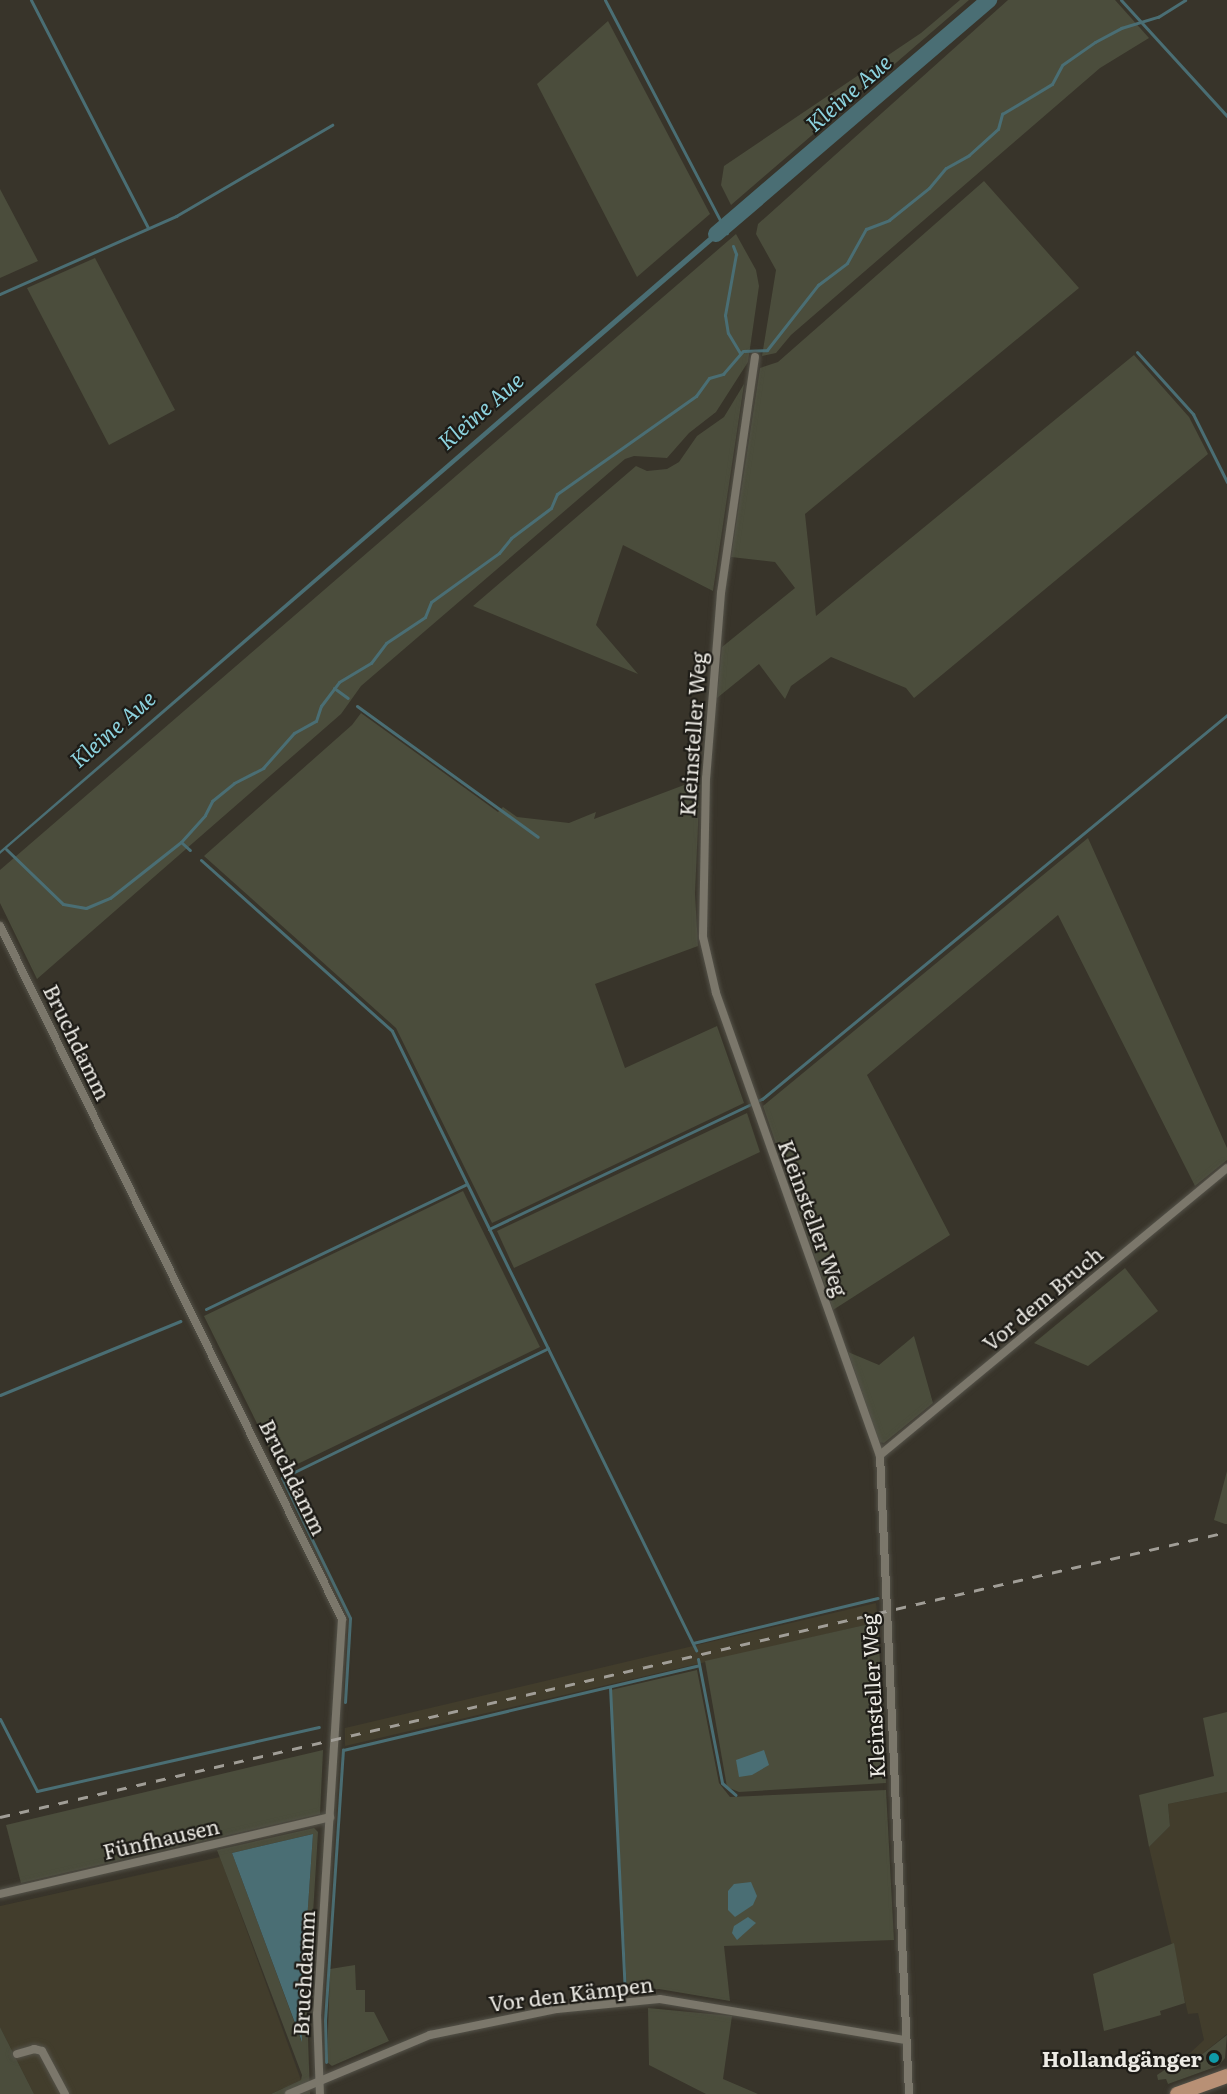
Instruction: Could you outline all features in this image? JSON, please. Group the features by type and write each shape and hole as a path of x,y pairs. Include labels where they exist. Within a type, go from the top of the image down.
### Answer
{"main road":[{"path":"1177,2094 1227,2076"}],"street":[{"name":"Kleinsteller Weg","path":"755,357 721,593 701,897 703,937 716,993 880,1455 909,2094"},
{"name":"Bruchdamm","path":"0,926 335,1601 343,1631 317,2014 320,2094"},
{"name":"Vor dem Bruch","path":"880,1455 1227,1168"},
{"name":"Fünfhausen","path":"0,1894 330,1817"},
{"name":"Vor den Kämpen","path":"289,2094 318,2079 430,2036 490,2020 557,2009 660,1999 906,2040"},
{"path":"17,2054 34,2049 42,2051 65,2094"}],"shaded area":[{"path":"876,1603 878,1622 345,1746 345,1728"},
{"path":"1227,1792 1227,2034 1196,2059 1190,2053 1204,2040 1198,2013 1188,2014 1149,1847 1170,1826 1168,1804"},
{"path":"220,1857 301,2080 271,2094 34,2094 0,2027 0,1906"}],"green space":[{"path":"960,0 969,0 731,205 721,185 724,166 921,33"},
{"path":"1008,0 1115,0 1149,38 1100,68 791,335 776,353 762,356 776,270 756,234 758,224"},
{"path":"608,21 710,214 637,277 537,84"},
{"path":"984,181 1079,288 805,514 816,616 1134,355 1189,417 1208,454 914,698 906,688 831,657 791,686 785,699 759,664 717,698 722,647 795,588 775,562 731,557 760,368 778,362"},
{"path":"0,189 38,261 0,278"},
{"path":"736,234 756,270 759,286 748,362 716,412 689,433 667,458 634,456 625,459 361,686 341,714 37,979 0,903 0,870"},
{"path":"95,258 175,410 109,445 27,288"},
{"path":"744,384 713,591 623,545 596,625 638,674 473,606 636,466 647,471 667,469 679,462 697,436 724,417"},
{"path":"361,713 498,812 503,807 517,817 569,823 596,812 594,819 700,779 695,894 698,946 595,984 625,1068 717,1026 744,1103 492,1223 396,1028 204,856 352,725"},
{"path":"1088,838 1227,1148 1227,1160 1195,1186 1058,915 867,1075 950,1235 833,1310 763,1106"},
{"path":"747,1113 760,1152 514,1268 497,1231"},
{"path":"463,1191 540,1347 281,1472 204,1316"},
{"path":"1125,1268 1158,1311 1088,1366 1034,1343"},
{"path":"914,1336 933,1403 884,1443 879,1442 848,1352 879,1365"},
{"path":"1227,1471 1227,1524 1225,1524 1214,1520"},
{"path":"878,1622 886,1783 739,1792 727,1787 705,1661"},
{"path":"697,1670 719,1783 730,1797 886,1790 894,1940 724,1946 730,2001 659,1989 627,1992 611,1690"},
{"path":"1227,1712 1227,1792 1168,1804 1170,1826 1149,1847 1139,1795 1214,1776 1203,1718"},
{"path":"323,1750 320,1814 21,1883 6,1825"},
{"path":"314,1828 318,1832 307,2011 310,2094 271,2094 301,2080 302,2075 217,1850","holes":["313,1834 301,2008 301,2040 232,1853"]},
{"path":"1174,1943 1185,2003 1160,2011 1161,2015 1104,2031 1093,1974"},
{"path":"355,1965 356,1990 365,1990 365,2012 374,2012 389,2041 332,2066 327,2062 330,1969"},
{"path":"648,2008 732,2016 723,2079 758,2094 706,2094 649,2065"},
{"path":"0,2027 34,2094 0,2094"},
{"path":"1227,2035 1225,2058 1218,2066 1168,2084 1166,2079 1158,2080 1157,2075 1190,2053 1196,2059"}],"water":[{"path":"731,218 735,222 0,854 0,851"},
{"path":"764,1750 769,1765 752,1775 739,1777 736,1760"},
{"path":"313,1834 301,2008 302,2042 232,1853"},
{"path":"751,1882 757,1896 753,1905 735,1917 728,1910 728,1891 734,1884"},
{"path":"748,1917 756,1923 737,1940 732,1933 734,1926"}],"waterway":[{"path":"31,0 148,228"},
{"path":"605,0 727,233"},
{"name":"Kleine Aue","path":"716,234 989,0"},
{"path":"1121,0 1227,116"},
{"path":"6,849 63,904 86,908 110,898 181,842 205,815 212,801 234,783 263,768 294,733 316,721 321,706 339,682 371,663 386,643 425,617 431,602 499,553 511,538 551,508 557,494 696,396 709,378 723,374 743,351 767,350 818,285 847,263 866,229 889,220 929,188 946,168 969,155 998,129 1002,114 1052,84 1062,65 1095,42 1121,28 1158,17 1185,0"},
{"path":"0,294 176,216 332,125"},
{"path":"733,246 736,254 725,315 728,333 740,353"},
{"path":"1137,352 1193,414 1227,482"},
{"path":"334,688 348,698"},
{"path":"357,706 538,837"},
{"path":"489,1229 762,1099 1227,715"},
{"path":"181,842 190,850"},
{"path":"201,860 392,1031 696,1650"},
{"path":"206,1309 467,1184"},
{"path":"0,1395 180,1321"},
{"path":"345,1702 350,1618 282,1478 548,1348"},
{"path":"693,1643 878,1598"},
{"path":"698,1659 722,1783 736,1795"},
{"path":"326,2062 325,2020 343,1750 699,1665"},
{"path":"610,1687 625,1992"},
{"path":"0,1719 37,1791 319,1727"}],"railway":[{"path":"0,1817 1227,1532"}],"place":[{"name":"Hollandgänger","path":"1214,2058"}]}
